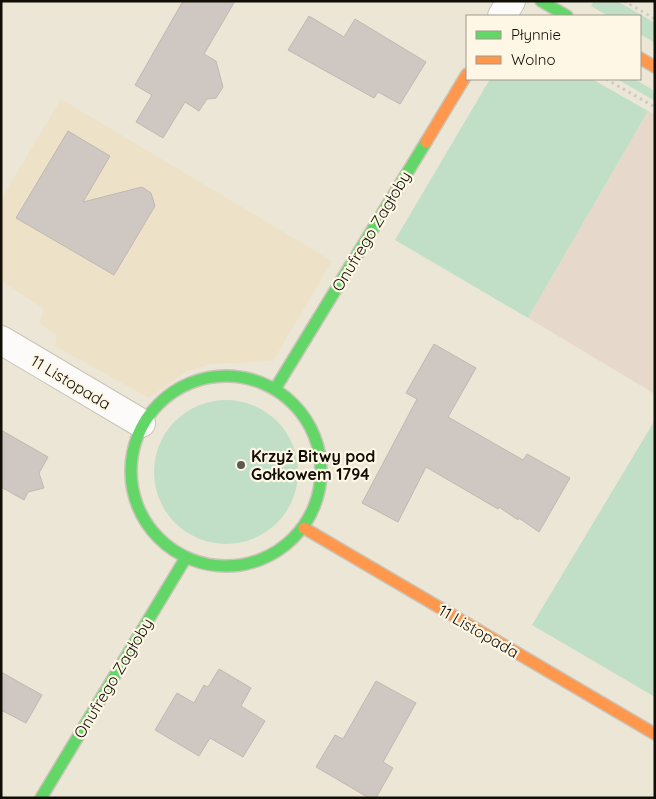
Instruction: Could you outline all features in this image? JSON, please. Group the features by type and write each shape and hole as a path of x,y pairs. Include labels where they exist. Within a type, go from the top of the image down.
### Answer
{"street":[{"path":"503,15 511,1"},
{"path":"541,1 565,15"},
{"path":"641,59 655,67"},
{"name":"Onufrego Zagłoby","path":"275,389 466,76"},
{"name":"11 Listopada","path":"1,340 141,424"},
{"path":"235,375 275,389 301,411 315,436 322,466 319,496 304,528 273,556 229,568 186,559 150,530 134,502 129,475 141,424 165,396 196,379 235,375"},
{"name":"11 Listopada","path":"304,528 655,734"},
{"name":"Onufrego Zagłoby","path":"41,798 186,559"}],"path":[{"path":"624,1 655,19"},
{"path":"608,80 655,107"}],"shaded area":[{"path":"61,99 332,261 273,361 210,364 186,372 149,398 55,346 57,335 39,323 44,309 1,281 1,199"},
{"path":"648,111 655,115 655,394 528,318"}],"green space":[{"path":"594,1 617,1 655,23 655,43 641,35 641,15 606,15 591,6"},
{"path":"489,80 594,80 648,111 528,318 395,240"},
{"path":"619,80 636,80 653,90 655,101"},
{"path":"226,400 253,406 266,412 277,421 286,432 292,445 298,472 292,499 286,512 277,523 266,532 253,538 226,544 199,538 186,532 175,523 166,512 160,499 154,472 160,445 166,432 175,421 186,412 199,406"},
{"path":"655,420 655,697 532,625"}],"building":[{"path":"183,1 235,1 204,54 216,61 223,87 216,98 207,99 199,111 185,102 163,138 136,122 152,95 135,85"},
{"path":"309,16 344,37 355,19 426,62 400,104 378,92 374,98 288,50"},
{"path":"68,131 110,156 83,202 142,187 151,193 155,206 114,275 16,218"},
{"path":"434,344 476,368 448,417 523,460 527,454 570,478 539,532 519,518 518,520 499,507 498,509 426,467 398,522 362,503 417,399 406,393"},
{"path":"1,430 48,457 39,473 44,488 28,492 24,500 1,487"},
{"path":"219,669 251,688 241,706 265,721 243,757 210,738 199,756 155,730 177,693 194,703 204,685 208,687"},
{"path":"1,672 42,695 26,723 1,710"},
{"path":"376,681 416,703 383,762 393,768 376,798 369,798 316,767 335,735 343,739"}],"traffic: fast":[{"path":"541,1 565,15"},
{"path":"275,389 426,142"},
{"path":"217,376 235,376 254,380 271,387 293,404 305,418 314,435 321,462 321,471 321,480 314,507 305,524 293,538 271,555 254,562 235,566 217,566 198,562 181,555 159,538 147,524 135,499 131,480 131,462 135,443 142,426 159,404 173,392 198,380 217,376"},
{"path":"41,798 185,559"}],"traffic: slow":[{"path":"641,59 655,67"},
{"path":"426,142 466,76"},
{"path":"304,528 655,734"}],"place":[{"name":"Krzyż Bitwy pod Gołkowem 1794","path":"241,465"}]}
